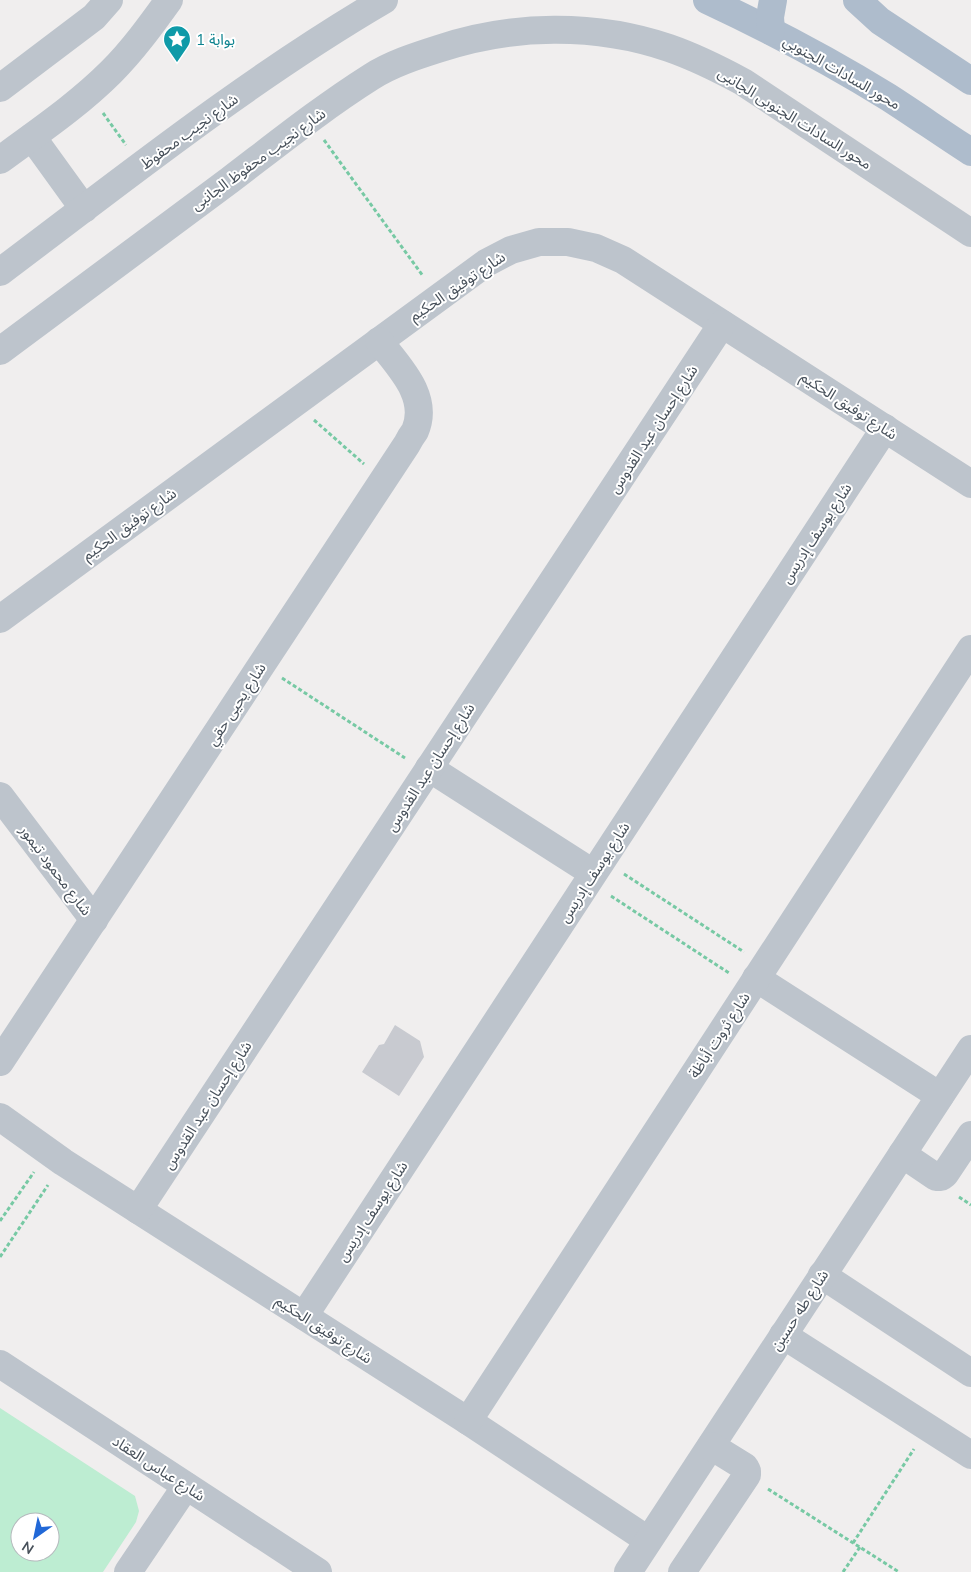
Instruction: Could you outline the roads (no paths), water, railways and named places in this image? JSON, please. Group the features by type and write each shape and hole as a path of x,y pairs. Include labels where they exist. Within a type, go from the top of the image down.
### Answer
{"main road":[{"name":"محور السادات الجنوبي","path":"707,0 817,56 888,97 971,152"},
{"path":"771,32 770,17 773,0"},
{"path":"857,0 887,25 971,81"}],"street":[{"path":"0,88 94,17 109,0"},
{"path":"0,160 66,111 111,72 146,33 169,0"},
{"name":"شارع نجيب محفوظ","path":"0,272 141,165 302,51 384,0"},
{"name":"شارع نجيب محفوظ الجانبى","path":"0,351 310,120 373,76 414,57 456,43 492,35 545,30"},
{"name":"محور السادات الجنوبى الجانبى","path":"545,30 587,31 628,38 668,48 706,63 743,82 971,233"},
{"path":"32,137 84,209"},
{"name":"شارع توفيق الحكيم","path":"0,619 486,263 511,250 539,242 568,242 596,248 623,260 971,484"},
{"name":"شارع إحسان عبد القدوس","path":"138,1210 722,324"},
{"name":"شارع يحيى حقي","path":"0,1062 383,481 415,429 418,412 416,395 409,379 379,341"},
{"name":"شارع يوسف إدريس","path":"304,1316 884,428"},
{"name":"شارع ثروت أباظة","path":"468,1421 971,649"},
{"path":"428,770 594,871"},
{"name":"شارع محمود تيمور","path":"0,796 94,920"},
{"path":"758,976 940,1096"},
{"name":"شارع طه حسين","path":"628,1572 971,1049"},
{"name":"شارع توفيق الحكيم","path":"0,1117 138,1210 468,1421 648,1540"},
{"path":"902,1154 936,1177 941,1177 945,1174 971,1135"},
{"path":"822,1275 971,1372"},
{"path":"783,1335 971,1455"},
{"name":"شارع عباس العقاد","path":"0,1364 318,1572"},
{"path":"682,1572 747,1475 745,1466 711,1446"},
{"path":"128,1572 186,1486"}],"place":[{"name":"بوابة 1","path":"177,63"}]}
